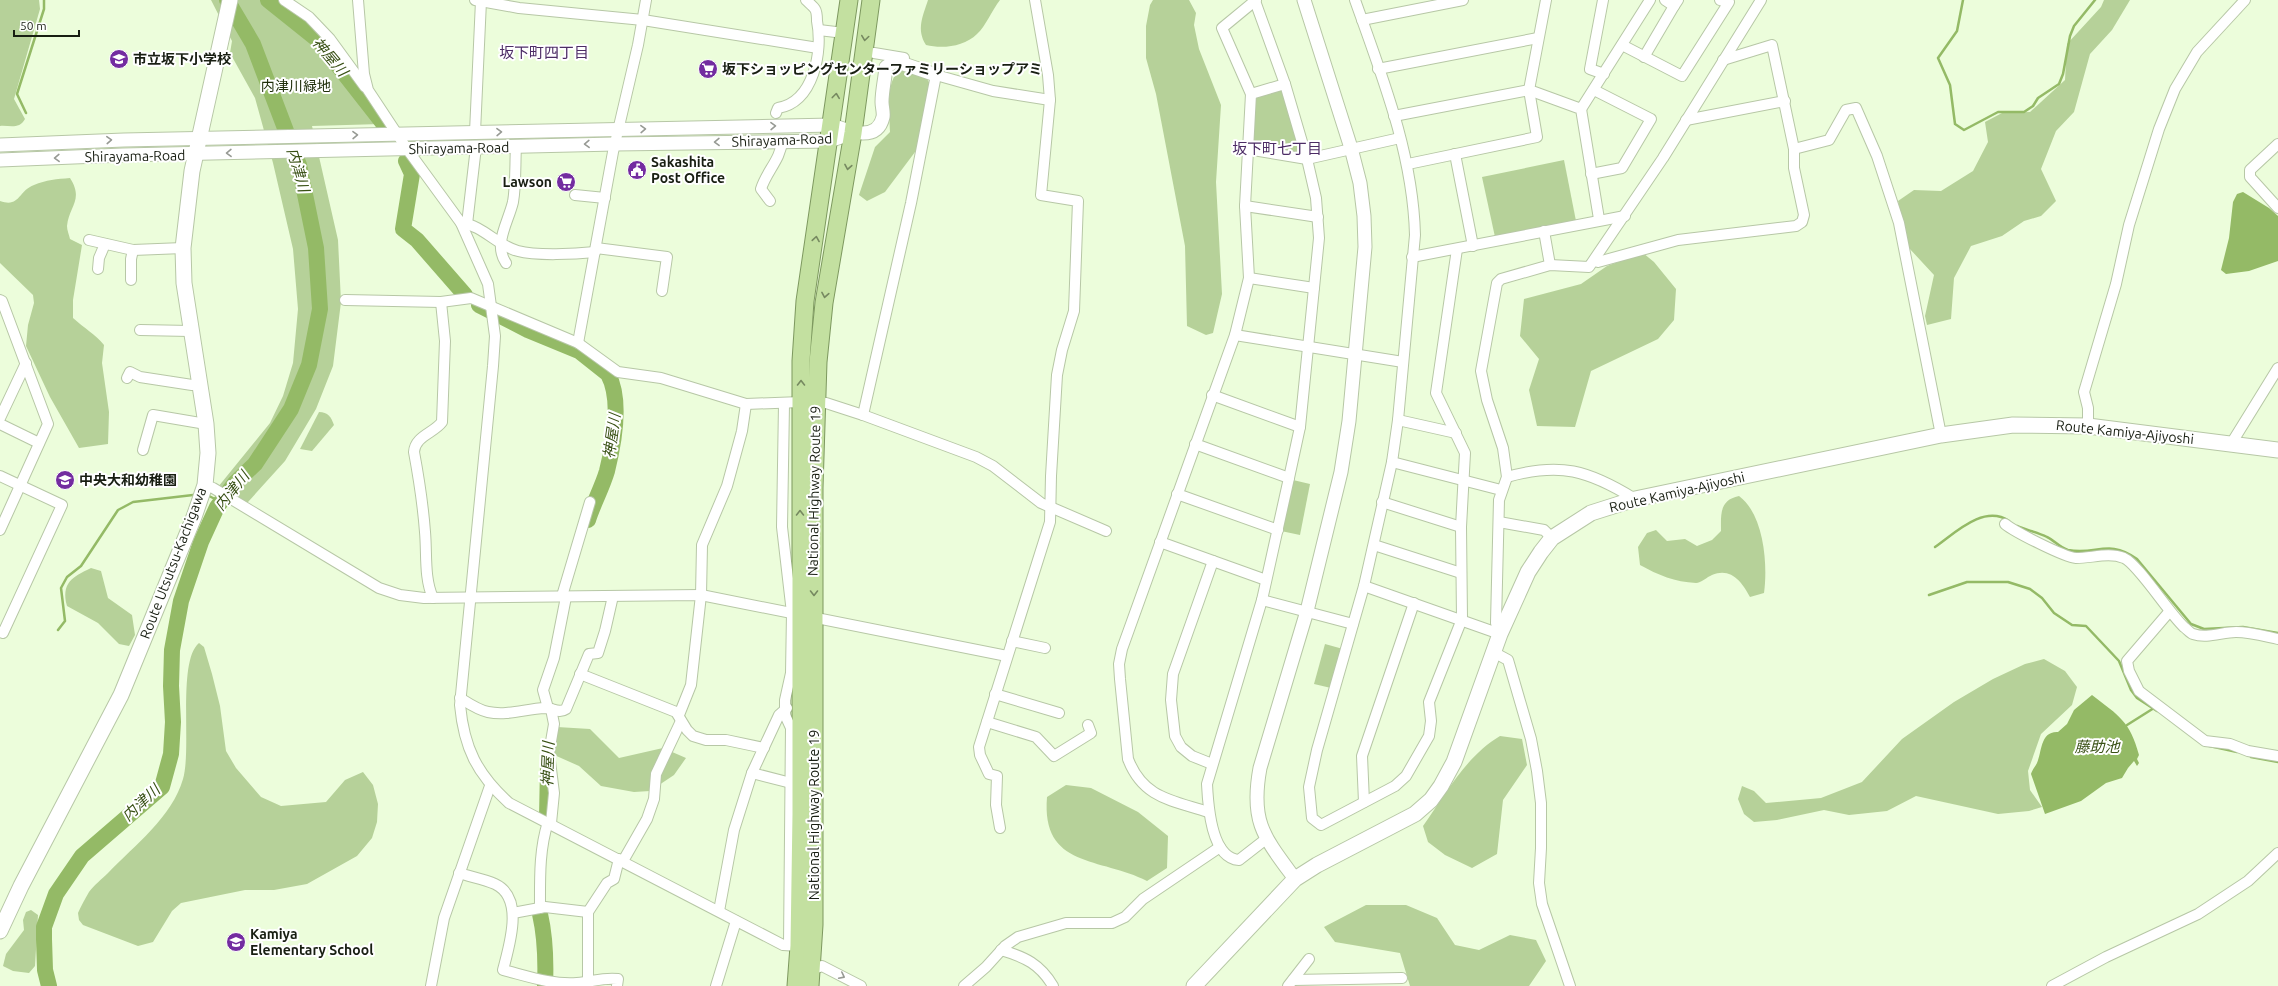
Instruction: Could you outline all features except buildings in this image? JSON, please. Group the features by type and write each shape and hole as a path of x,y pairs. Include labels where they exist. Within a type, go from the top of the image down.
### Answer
{"highway":[{"name":"National Highway Route 19","path":"796,986 794,946 793,706 802,615 813,554 808,402 801,361 805,301 831,133 849,0"},
{"name":"National Highway Route 19","path":"808,402 853,133 871,0"},
{"name":"National Highway Route 19","path":"802,615 814,925 814,974"}],"main road":[{"name":"Route Utsutsu-Kachigawa","path":"0,931 21,886 112,715 194,517 210,488 206,424 190,330 184,283 183,248 196,154 230,0"},
{"name":"Route Kamiya-Ajiyoshi","path":"1194,986 1295,879 1317,865 1415,814 1431,800 1441,786 1454,762 1495,653 1500,634 1528,572 1552,538 1591,513 1635,499 1941,435 2013,424 2088,426 2278,450"}],"street":[{"path":"284,0 309,18 330,39 368,90 407,149 464,223 488,284 492,311 493,366 460,698 461,721 466,742 476,765 490,786 509,803 549,822 783,945 794,946 791,728 785,716 793,706"},
{"path":"358,0 364,74 368,90"},
{"path":"475,132 478,0 643,20 818,48"},
{"path":"578,343 615,144 643,20 646,0"},
{"path":"776,113 778,108 792,104 801,94 815,69 819,30 815,10 806,0"},
{"path":"1000,828 996,806 998,776 989,774 980,755 979,746 1007,656 1046,541 1050,522 1058,375 1062,350 1074,311 1078,203 1041,196 1050,100 1048,76 1035,0"},
{"path":"1208,812 1155,795 1142,784 1133,772 1128,759 1119,664 1160,542 1235,334 1249,278 1246,206 1247,149 1251,94 1222,28 1256,0 1285,84 1307,159 1316,198 1319,238 1300,427 1262,600 1207,784 1208,812 1220,847 1228,857 1239,860 1266,839"},
{"path":"1295,879 1266,839 1260,826 1256,803 1258,783 1307,611 1341,472 1349,427 1365,247 1364,216 1360,183 1351,148 1304,0"},
{"path":"1355,0 1394,116 1408,164 1414,208 1415,235 1398,420 1392,462 1364,586 1309,787 1312,818 1321,825 1395,786 1406,776 1417,760 1429,736 1431,721 1429,702 1462,619 1461,527 1465,453 1436,393 1457,249"},
{"path":"1362,20 1463,0"},
{"path":"1408,164 1537,137 1529,90 1546,0"},
{"path":"1603,0 1590,69 1604,74"},
{"path":"1599,220 1581,109 1650,0"},
{"path":"1622,45 1682,76 1729,2 1720,0"},
{"path":"1500,634 1496,623 1499,522 1501,490 1506,477 1503,448 1487,400 1481,371 1497,283 1501,279 1550,265 1587,268 1594,261 1625,216 1761,0"},
{"path":"2088,426 2088,408 2084,392 2116,284 2129,225 2159,129 2175,89 2197,52 2245,0"},
{"path":"1644,57 1673,2"},
{"path":"819,30 844,33"},
{"path":"1378,69 1538,38"},
{"path":"1594,261 1598,262 1678,240 1796,226 1802,222 1804,215 1794,168 1794,149 1772,45 1724,60"},
{"path":"874,53 907,59 928,67 936,75 993,91 1050,100"},
{"name":"Shirayama-Road","path":"0,146 263,137 618,129 864,134 873,131 881,123 884,116 882,101 886,67 895,61 936,75"},
{"path":"863,415 911,203 936,75"},
{"path":"1251,94 1285,84"},
{"path":"1394,116 1529,90 1581,109"},
{"path":"1591,174 1622,168 1651,119 1594,90"},
{"path":"1686,120 1785,101"},
{"path":"1794,149 1829,140 1846,110 1856,108 1877,156 1899,223 1941,435"},
{"name":"Shirayama-Road","path":"0,160 268,152 782,141 831,133"},
{"path":"1247,149 1307,159 1400,138"},
{"path":"770,201 762,189 765,176 781,151 782,141"},
{"path":"2278,144 2250,170 2250,177 2278,208"},
{"path":"506,263 500,255 500,242 513,201 516,146"},
{"path":"464,223 476,147"},
{"path":"1456,154 1473,246"},
{"path":"575,195 605,198"},
{"path":"1246,206 1318,217"},
{"path":"1412,258 1625,216"},
{"path":"464,223 472,224 518,252 576,254 596,250 667,256 662,292"},
{"path":"1544,231 1550,265"},
{"path":"89,240 134,250 183,248"},
{"path":"98,269 99,258 104,244"},
{"path":"131,280 131,259 134,250"},
{"path":"1249,278 1314,288"},
{"path":"345,300 441,302 471,298 492,311 578,343 618,372 661,378 746,404 784,404 808,402 826,403 863,415 976,457 993,466 1050,508 1106,531"},
{"path":"0,528 48,424 26,362 1,302"},
{"path":"433,598 427,582 427,556 422,499 414,452 415,446 420,439 442,422 445,341 441,302"},
{"path":"140,330 190,330"},
{"path":"1235,334 1403,362"},
{"path":"0,418 26,362"},
{"path":"2231,444 2278,368"},
{"path":"127,378 130,372 140,377 192,385 199,383"},
{"path":"1212,395 1300,427"},
{"path":"588,981 588,912 607,883 614,879 621,860 647,819 654,799 656,774 680,718 691,685 701,595 702,545 727,486 742,431 746,404"},
{"path":"784,404 782,527 802,615"},
{"path":"143,450 153,415 206,424"},
{"path":"1398,420 1456,433"},
{"path":"0,424 39,443"},
{"path":"1195,444 1289,478"},
{"path":"1392,462 1501,490"},
{"path":"1506,477 1545,468 1569,470 1604,482 1635,499"},
{"path":"0,476 62,505 3,633 0,632"},
{"path":"210,488 379,588 400,595 433,598 701,595 1007,656"},
{"path":"1177,494 1278,530"},
{"path":"540,908 540,859 554,794 549,753 554,724 543,690 554,658 564,596 590,502"},
{"path":"1382,502 1461,527"},
{"path":"1499,522 1544,530 1552,538"},
{"path":"2005,524 2017,533 2066,556 2075,558 2115,555 2126,559 2134,566 2169,612 2192,634 2211,636 2235,632 2278,639"},
{"path":"782,527 813,554"},
{"path":"1160,542 1266,580"},
{"path":"1374,544 1461,573"},
{"path":"1212,764 1192,756 1181,747 1175,736 1171,700 1173,674 1213,561"},
{"path":"1364,586 1462,619 1500,634"},
{"path":"460,698 485,712 492,713 509,714 518,710 549,709 561,712 568,707 589,654 598,653 613,596"},
{"path":"1262,600 1353,624"},
{"path":"1364,802 1362,756 1414,603"},
{"path":"2169,612 2127,661 2129,671 2139,691 2205,741 2230,744 2248,751 2278,756"},
{"path":"1012,641 1045,648"},
{"path":"1495,653 1508,660 1531,739 1541,803 1539,883 1542,904 1570,986"},
{"path":"580,674 680,718 693,736 706,740 726,740 764,748"},
{"path":"995,694 1059,713"},
{"path":"719,911 734,830 752,772 779,715 793,706"},
{"path":"987,722 1036,737 1054,756 1091,733 1088,725"},
{"path":"752,772 791,783"},
{"path":"431,986 444,918 490,786"},
{"path":"964,986 986,967 1001,950 1018,937 1066,923 1112,923 1125,917 1143,899 1220,847"},
{"path":"2052,986 2106,957 2198,914 2248,881 2278,853"},
{"path":"460,873 495,884 503,889 513,913 503,970 548,982 577,983 605,978 618,979 617,986"},
{"path":"513,913 540,908 588,912"},
{"path":"716,986 736,920"},
{"path":"1001,950 1020,955 1034,962 1046,973 1053,986"},
{"path":"1290,983 1309,959"},
{"path":"814,974 861,986"},
{"path":"1290,983 1402,978"}],"green space":[{"path":"0,0 39,0 40,9 14,99 25,119 20,125 17,126 0,126"},
{"name":"内津川緑地","path":"211,0 268,0 308,34 358,92 381,124 312,126 338,240 341,302 333,366 316,409 285,461 248,502 242,503 218,487 270,423 283,396 293,363 298,309 293,249 273,163 255,98 230,53 232,41"},
{"path":"928,0 1000,0 983,27 972,38 966,42 953,46 939,47 926,45 921,33 921,22"},
{"path":"1153,0 1189,0 1196,13 1194,25 1199,49 1221,105 1216,182 1222,294 1213,333 1206,335 1187,326 1185,246 1156,94 1146,58 1146,26 1150,5"},
{"path":"2104,0 2130,0 2112,30 2090,54 2074,112 2056,131 2041,169 2056,201 2041,216 2024,221 2002,236 1971,246 1954,278 1951,319 1927,325 1925,316 1934,275 1909,248 1898,201 1914,190 1941,191 1973,171 1988,142 1985,122 2002,113 2030,112 2065,80 2067,44 2101,7"},
{"path":"901,68 926,77 931,86 918,148 885,192 867,201 859,195 875,147 890,132 890,90 896,74"},
{"path":"1280,89 1284,90 1301,150 1298,153 1253,146 1251,143 1255,101 1257,98"},
{"path":"1564,160 1576,221 1495,237 1482,177"},
{"path":"70,178 76,192 76,198 68,219 67,229 70,239 82,245 73,300 73,318 104,345 102,363 109,412 108,444 79,448 50,397 26,346 28,325 34,303 33,295 0,263 0,201 7,203 12,202 34,185 56,179"},
{"path":"1643,253 1654,262 1676,289 1674,320 1658,339 1591,371 1575,427 1537,426 1529,390 1539,359 1520,336 1524,299 1581,284 1607,266"},
{"path":"319,412 325,413 329,416 334,425 312,451 300,449"},
{"path":"1293,480 1310,484 1300,535 1281,531"},
{"path":"1739,496 1747,504 1759,527 1764,555 1764,593 1750,597 1739,581 1730,574 1719,573 1696,583 1667,577 1640,565 1638,547 1647,533 1656,530 1667,541 1685,539 1697,546 1712,540 1721,531 1722,509 1728,501"},
{"path":"91,568 101,571 108,598 132,615 135,635 129,646 119,644 98,623 67,606 67,586 78,574"},
{"path":"199,643 204,647 220,706 226,751 236,768 261,797 281,806 326,802 345,780 363,772 373,785 378,804 377,822 372,838 357,856 307,884 274,890 245,890 181,903 172,911 153,942 138,946 83,925 79,920 78,913 91,889 152,830 162,818 178,793 183,779 185,765 188,668 192,653"},
{"path":"1325,644 1343,649 1331,688 1314,684"},
{"path":"2044,659 2065,671 2077,687 2072,705 2041,734 2028,771 2030,790 2042,807 2029,811 1998,814 1916,796 1887,811 1849,815 1824,810 1777,820 1754,822 1744,814 1738,799 1742,786 1754,791 1766,803 1821,798 1862,782 1902,739 1954,702 1993,679 2025,664"},
{"path":"557,727 590,729 619,758 663,748 686,758 674,775 650,791 634,792 601,786 579,766 552,754"},
{"path":"1500,736 1522,739 1527,765 1503,800 1497,854 1472,868 1445,855 1428,842 1423,826 1466,765 1476,754"},
{"path":"1066,785 1091,788 1138,812 1168,836 1167,868 1147,881 1129,873 1078,857 1064,849 1054,837 1048,820 1047,797"},
{"path":"1366,905 1406,905 1437,918 1455,945 1479,950 1510,935 1536,940 1546,961 1529,986 1410,986 1400,953 1335,942 1324,927"},
{"path":"31,910 38,915 35,966 29,973 13,971 3,966 6,954 24,930 23,920 26,912"}],"water":[{"path":"2243,192 2269,208 2278,216 2278,261 2249,271 2226,274 2221,270 2229,238 2233,202 2237,194"},
{"name":"藤助池","path":"2092,695 2116,714 2132,734 2139,755 2137,759 2139,763 2137,766 2134,761 2122,778 2106,783 2081,801 2045,814 2031,774 2039,758 2043,743 2048,735 2058,732 2067,724 2074,710"}],"waterway":[{"path":"26,113 17,94 44,9 44,0"},
{"name":"内津川","path":"49,986 45,970 44,927 56,894 82,856 162,787 171,754 173,722 171,686 172,650 181,601 201,542 217,507 235,483 255,464 291,409 309,365 320,309 316,248 299,165 253,44 227,0"},
{"name":"神屋川","path":"268,0 318,40 383,123"},
{"path":"1963,0 1957,31 1938,58 1950,85 1955,124 1964,130 1998,112 2024,112 2033,106 2038,98 2059,84 2063,74 2070,36 2074,26 2095,0"},
{"name":"神屋川","path":"406,161 412,174 403,229 417,240 465,295"},
{"name":"神屋川","path":"479,305 528,330 579,351 608,374 615,396 616,409 614,435 607,471 588,520"},
{"path":"58,630 65,621 61,588 67,577 81,566 118,510 133,502 193,495"},
{"path":"209,496 221,502"},
{"path":"1935,547 1970,522 1980,518 1990,516 1999,517 2009,521"},
{"path":"2017,526 2047,537 2062,548 2068,550 2087,551 2110,549 2127,553 2137,559 2191,624 2204,629 2243,627 2278,633"},
{"path":"1929,595 1967,582 2008,582 2030,589 2042,598 2054,613 2072,625 2086,626 2119,661 2131,690 2137,698 2157,711"},
{"path":"2127,725 2154,708"},
{"path":"2205,745 2237,752"},
{"path":"2251,757 2278,762"},
{"name":"神屋川","path":"547,818 548,767"},
{"name":"神屋川","path":"540,914 545,950 545,986"}],"place":[{"name":"市立坂下小学校","path":"119,59"},
{"name":"坂下ショッピングセンターファミリーショップアミ","path":"708,69"},
{"name":"Sakashita Post Office","path":"637,170"},
{"name":"Lawson","path":"566,182"},
{"name":"中央大和幼稚園","path":"65,480"},
{"name":"Kamiya Elementary School","path":"236,942"}],"district":[{"name":"坂下町四丁目","path":"544,53"},
{"name":"坂下町七丁目","path":"1277,149"}]}
